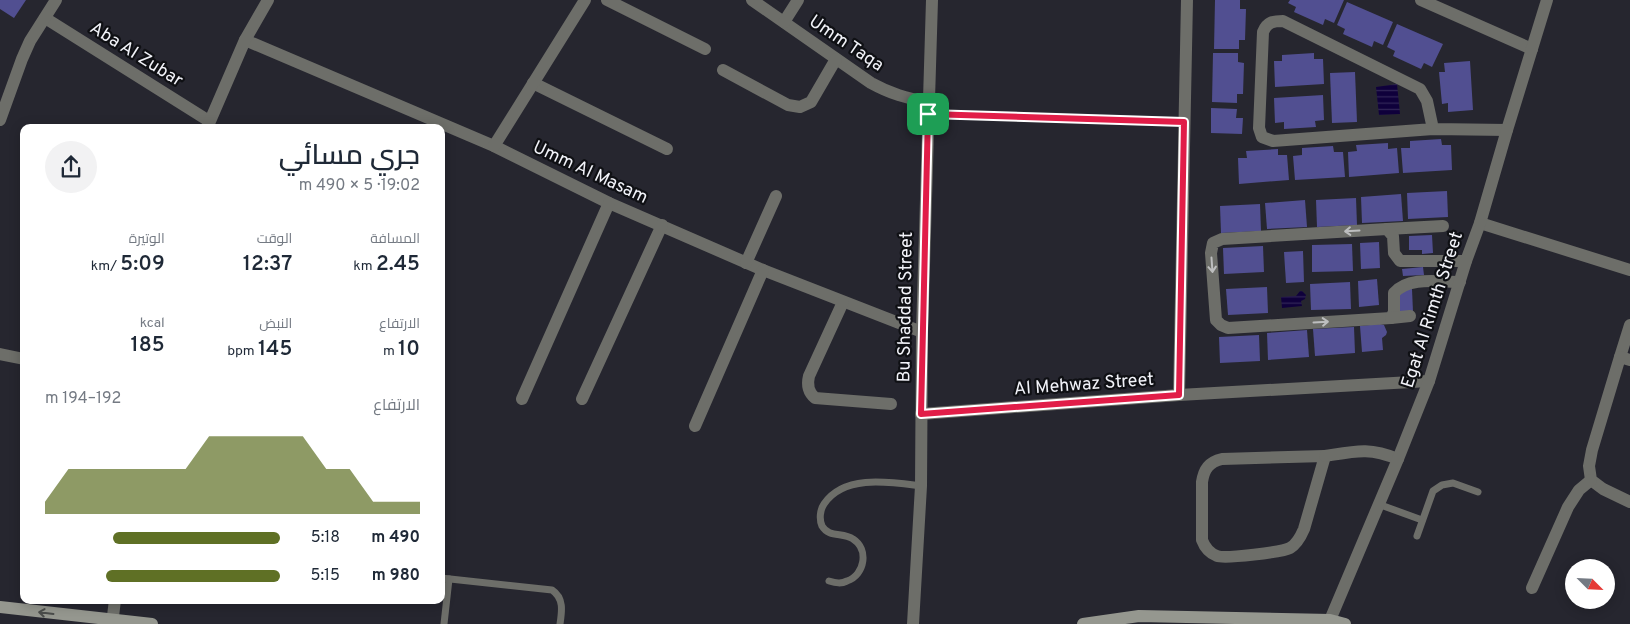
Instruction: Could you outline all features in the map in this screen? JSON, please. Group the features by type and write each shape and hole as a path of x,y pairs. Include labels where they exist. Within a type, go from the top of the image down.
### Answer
{"street":[{"path":"0,120 30,41 56,0"},
{"path":"208,124 245,40 268,0"},
{"path":"494,146 585,0"},
{"path":"607,0 705,49"},
{"name":"Umm Taqa","path":"752,0 870,83 887,92 928,108"},
{"path":"784,22 798,0"},
{"name":"Bu Shaddad Street","path":"917,621 921,486 922,332 932,0"},
{"path":"1179,395 1187,0"},
{"path":"1421,0 1532,49"},
{"name":"Egat Al Rimth Street","path":"1330,622 1429,381 1466,261 1480,223 1547,0"},
{"name":"Aba Al Zubar","path":"45,18 208,124"},
{"path":"1433,129 1427,101 1420,89 1283,21 1273,21 1266,25 1263,32 1259,128 1262,137 1273,140 1433,129 1507,130"},
{"name":"Umm Al Masam","path":"245,40 442,124"},
{"path":"724,70 788,105 800,107 811,102 836,59"},
{"path":"533,83 667,149"},
{"name":"Umm Al Masam","path":"445,125 494,146 609,203 746,263 922,332"},
{"path":"746,263 776,196"},
{"path":"522,399 609,203"},
{"path":"1480,223 1630,270"},
{"path":"582,399 662,225"},
{"path":"1410,316 1228,328 1220,325 1216,320 1213,244 1222,239 1443,226"},
{"path":"1387,229 1393,236 1394,253 1400,260 1466,261"},
{"path":"695,426 763,270"},
{"path":"1391,318 1394,312 1394,293 1400,286 1414,282 1460,282"},
{"path":"843,302 809,376 808,382 811,394 816,398 891,404"},
{"path":"1630,325 1625,359 1592,450 1589,466 1591,480 1603,490 1630,502"},
{"path":"0,354 20,359"},
{"name":"Al Mehwaz Street","path":"921,414 1179,395 1429,381"},
{"path":"1326,456 1304,529 1299,540 1290,548 1276,552 1218,557 1205,548 1202,540 1203,472 1214,461 1222,458 1326,456 1368,450 1398,459"},
{"path":"1532,588 1568,507 1579,490 1591,480"},
{"path":"112,622 114,604"},
{"path":"0,607 112,622 152,624"},
{"path":"1083,624 1139,616 1345,624"}],"lane":[{"path":"928,108 1184,122"},
{"path":"829,580 842,583 854,578 862,566 863,557 858,543 852,538 832,534 823,528 820,522 822,508 832,495 847,485 899,483 921,486"},
{"path":"1417,536 1433,491 1442,485 1453,483 1478,492"},
{"path":"1378,504 1422,520"},
{"path":"445,578 552,590 560,598 562,611 560,624"},
{"path":"444,624 450,579"}],"shaded area":[{"path":"1397,84 1400,114 1379,115 1376,87"},
{"path":"1300,291 1306,295 1305,299 1301,301 1302,306 1282,308 1281,297 1296,296"}],"building":[{"path":"0,0 26,0 14,18 0,9"},
{"path":"1215,0 1240,0 1240,9 1246,9 1245,40 1239,40 1239,49 1214,49"},
{"path":"1290,0 1344,0 1334,23 1325,19 1323,25 1294,12 1296,7 1288,3"},
{"path":"1347,2 1393,22 1383,45 1374,41 1372,47 1343,34 1345,29 1337,25"},
{"path":"1397,24 1443,44 1432,67 1424,63 1421,69 1393,56 1395,51 1387,47"},
{"path":"1213,53 1238,53 1238,62 1244,63 1243,94 1237,94 1237,103 1212,102"},
{"path":"1314,53 1314,59 1323,59 1324,84 1275,87 1274,61 1282,61 1282,55"},
{"path":"1470,61 1473,110 1448,112 1448,103 1442,104 1439,72 1445,72 1444,63"},
{"path":"1355,72 1357,122 1332,123 1330,73"},
{"path":"1323,95 1324,120 1315,121 1316,127 1284,129 1284,122 1275,123 1274,98"},
{"path":"1211,108 1237,109 1236,118 1243,118 1242,134 1211,133"},
{"path":"1441,139 1442,145 1451,145 1452,170 1403,173 1401,148 1410,148 1410,141"},
{"path":"1388,143 1388,149 1397,148 1399,173 1349,177 1348,152 1357,151 1356,145"},
{"path":"1333,146 1334,152 1343,152 1345,177 1295,180 1293,156 1302,155 1302,148"},
{"path":"1278,149 1278,155 1287,155 1289,180 1239,184 1238,158 1247,158 1246,151"},
{"path":"1447,191 1448,217 1408,219 1407,193"},
{"path":"1401,194 1403,221 1362,223 1361,197"},
{"path":"1356,198 1357,225 1317,227 1316,200"},
{"path":"1305,200 1307,227 1267,229 1265,203"},
{"path":"1260,204 1261,231 1221,233 1220,206"},
{"path":"1432,235 1433,253 1422,254 1422,250 1409,250 1409,236"},
{"path":"1379,242 1380,268 1361,269 1360,243"},
{"path":"1352,244 1353,271 1312,272 1312,245"},
{"path":"1263,246 1264,272 1224,274 1223,248"},
{"path":"1303,251 1304,282 1286,283 1284,252"},
{"path":"1423,267 1424,275 1403,276 1402,269"},
{"path":"1377,279 1379,305 1359,307 1358,281"},
{"path":"1350,282 1351,309 1311,310 1310,284"},
{"path":"1267,287 1268,313 1228,315 1226,289"},
{"path":"1400,289 1412,289 1413,312 1400,313"},
{"path":"1384,325 1387,332 1382,338 1383,350 1362,352 1360,326"},
{"path":"1354,327 1355,353 1315,356 1313,329"},
{"path":"1307,330 1309,357 1268,360 1267,333"},
{"path":"1259,335 1260,361 1220,363 1219,337"}],"route":[{"path":"928,114 1184,122 1179,395 921,414 928,114"}]}
